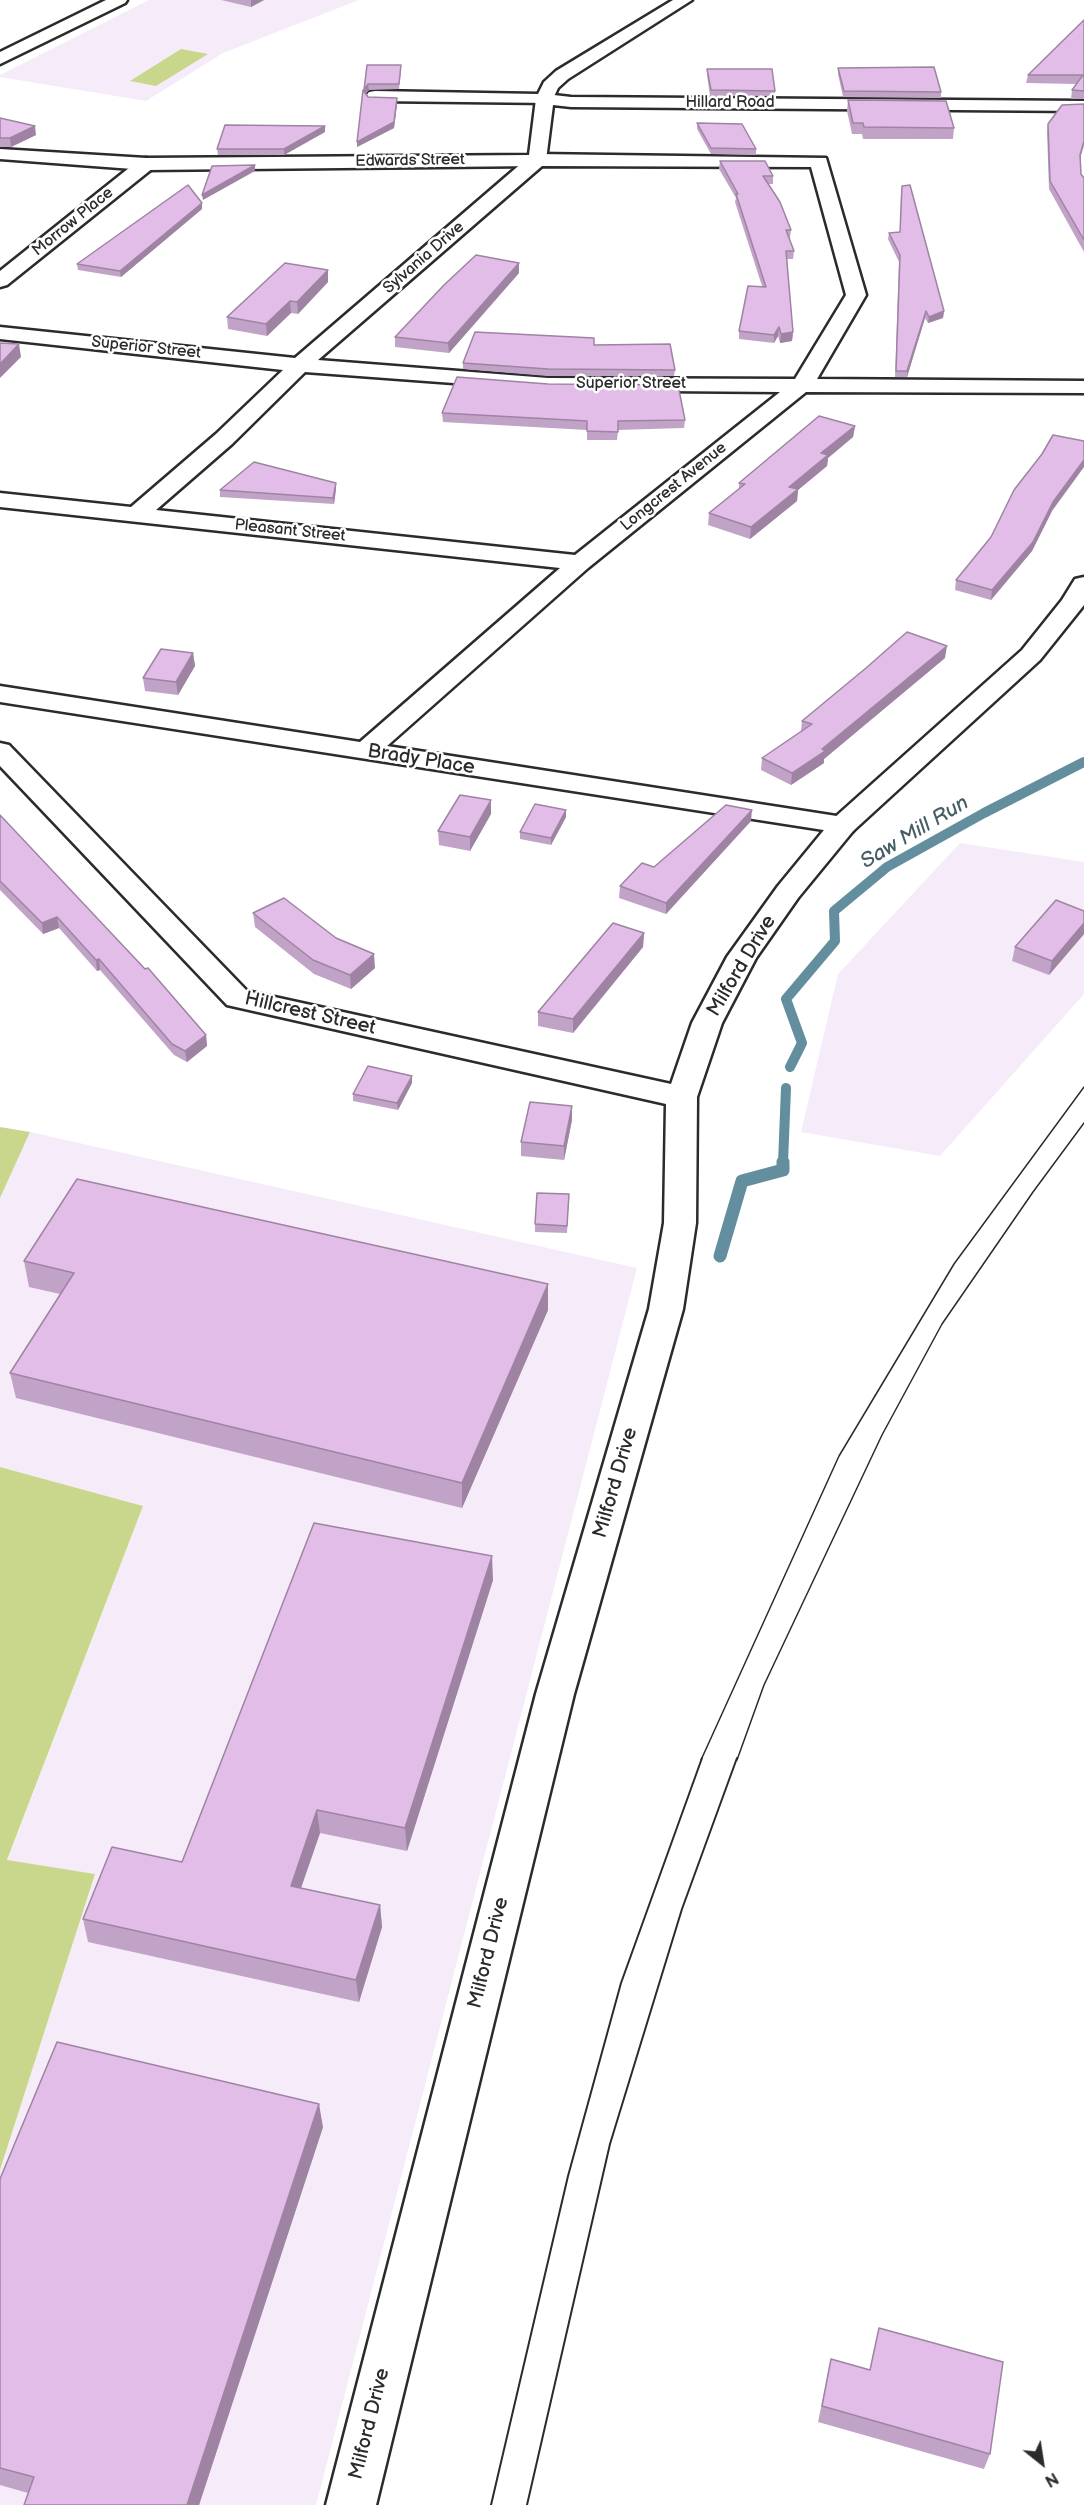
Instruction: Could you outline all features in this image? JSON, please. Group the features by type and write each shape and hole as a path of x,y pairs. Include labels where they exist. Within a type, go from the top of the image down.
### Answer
{"street":[{"path":"0,58 119,0"},
{"path":"537,160 544,99 550,86 562,75 684,0"},
{"name":"Hillard Road","path":"375,96 544,99 583,102 1084,106"},
{"name":"Edwards Street","path":"0,154 146,164 537,160 819,162"},
{"name":"Sylvania Drive","path":"136,515 224,439 300,365 537,160"},
{"name":"Longcrest Avenue","path":"366,751 580,563 803,384 856,296 819,162"},
{"name":"Morrow Place","path":"0,281 146,164"},
{"name":"Superior Street","path":"0,333 300,365 548,384 1084,387"},
{"name":"Pleasant Street","path":"0,500 580,563"},
{"name":"Milford Drive","path":"351,2505 555,1694 666,1309 680,1223 682,1098 707,1023 742,957 788,892 843,825 1031,655 1073,603 1084,584"},
{"name":"Brady Place","path":"0,693 843,825"},
{"name":"Hillcrest Street","path":"0,751 237,998 682,1098"}],"shaded area":[{"path":"149,0 359,0 223,53 146,101 0,77"},
{"path":"960,843 1084,862 1084,994 940,1156 801,1132 838,974"},
{"path":"30,1132 637,1268 316,2505 0,2505 0,2170 95,1874 7,1861 143,1506 0,1467 0,1198"}],"green space":[{"path":"181,49 208,54 156,86 130,81"},
{"path":"0,1127 30,1132 0,1198"},
{"path":"0,1467 143,1506 7,1860 95,1874 0,2170"}],"building":[{"path":"1084,20 1084,91 1072,90 1083,75 1028,75"},
{"path":"367,65 401,65 399,84 368,84 364,90"},
{"path":"934,67 941,92 844,91 838,68"},
{"path":"707,69 772,69 775,91 711,90"},
{"path":"363,90 368,97 397,98 394,122 357,142"},
{"path":"848,100 946,101 954,128 864,127 863,123 853,123"},
{"path":"1084,104 1084,141 1080,155 1081,174 1084,178 1084,240 1050,181 1048,124 1062,105"},
{"path":"0,118 35,126 10,138 0,138"},
{"path":"697,123 742,124 756,149 711,148"},
{"path":"225,125 325,126 284,149 217,149"},
{"path":"720,161 765,161 773,176 763,176 780,202 791,230 786,230 794,251 786,251 793,332 781,334 779,327 774,335 739,331 748,286 766,287 736,194 738,194"},
{"path":"255,165 202,195 212,166"},
{"path":"188,185 202,203 120,271 77,264"},
{"path":"910,185 944,311 929,317 926,311 907,371 896,371 900,255 889,233 900,232 902,186"},
{"path":"476,255 519,263 448,343 395,337 444,285"},
{"path":"285,263 328,270 297,302 290,301 266,324 227,317"},
{"path":"475,332 594,338 594,345 670,344 675,370 548,369 463,363"},
{"path":"0,343 19,344 0,364"},
{"path":"457,377 548,384 678,385 685,420 618,421 618,432 587,431 587,421 442,413"},
{"path":"819,416 855,426 821,453 828,455 789,487 798,489 751,527 709,513 745,484 739,483"},
{"path":"1053,435 1084,441 1084,460 1053,502 1033,542 992,590 956,580 991,537 1014,490 1042,454"},
{"path":"254,462 336,483 333,498 220,490"},
{"path":"907,632 947,646 822,749 825,751 792,773 762,758 812,724 802,721"},
{"path":"161,649 193,653 176,682 143,678"},
{"path":"460,795 491,800 470,837 438,831"},
{"path":"535,804 566,810 551,838 520,832"},
{"path":"726,805 752,810 666,903 620,886 642,863 654,867"},
{"path":"0,815 145,969 148,968 206,1035 185,1051 172,1044 99,959 96,960 57,917 42,923 0,881"},
{"path":"284,898 336,938 374,954 350,975 313,960 253,913"},
{"path":"1056,900 1084,911 1084,923 1052,961 1015,947"},
{"path":"613,923 644,933 573,1019 538,1012"},
{"path":"368,1066 412,1076 397,1103 353,1094"},
{"path":"530,1102 572,1106 564,1146 521,1142"},
{"path":"77,1179 548,1284 462,1483 10,1373 74,1273 24,1261"},
{"path":"537,1193 569,1194 567,1226 535,1224"},
{"path":"314,1523 492,1556 405,1828 317,1810 291,1886 380,1905 356,1980 83,1919 112,1847 182,1862"},
{"path":"57,2042 319,2104 187,2505 24,2505 34,2477 0,2468 0,2179"},
{"path":"879,2328 1003,2362 990,2454 822,2406 831,2359 870,2370"}],"waterway":[{"name":"Saw Mill Run","path":"790,1067 802,1043 786,999 835,941 834,911 887,867 984,813 1084,762"},
{"name":"Saw Mill Run","path":"783,1163 786,1088"},
{"name":"Saw Mill Run","path":"720,1256 742,1181 783,1170 783,1163"}],"tram line":[{"path":"701,1760 839,1456 954,1264 1084,1087"},
{"path":"737,1760 764,1685 882,1435 942,1324 1033,1192 1084,1123"},
{"path":"491,2505 568,2176 621,1983 702,1758"},
{"path":"527,2505 610,2144 682,1909 737,1758"}]}
